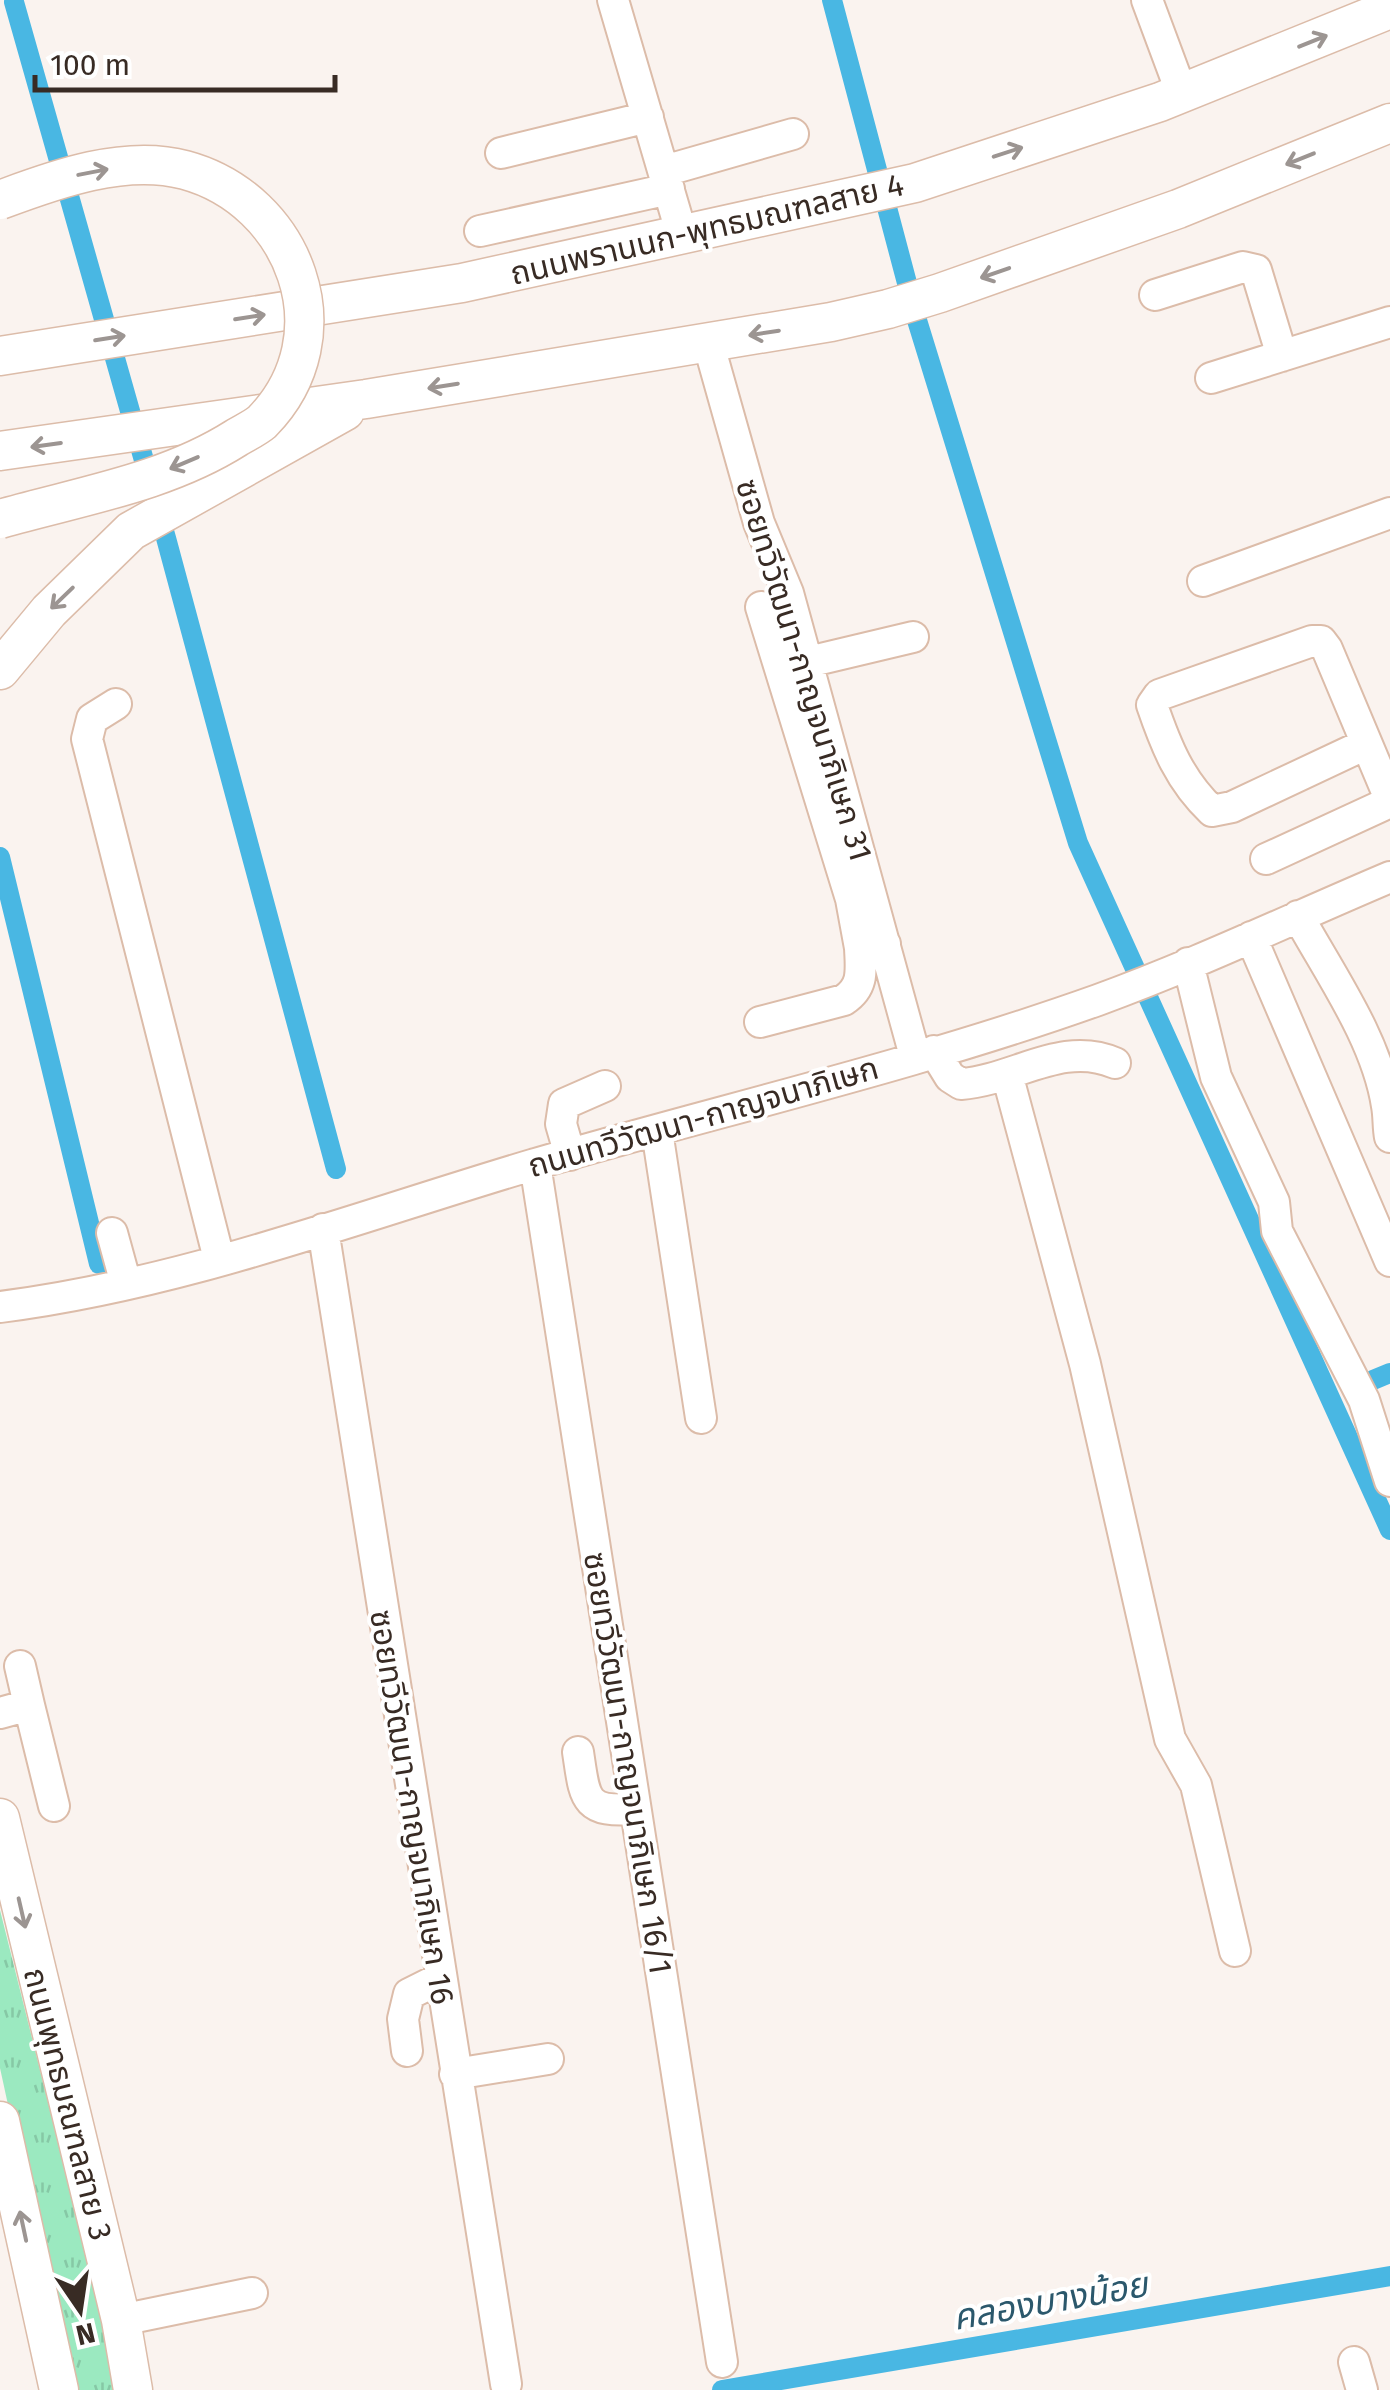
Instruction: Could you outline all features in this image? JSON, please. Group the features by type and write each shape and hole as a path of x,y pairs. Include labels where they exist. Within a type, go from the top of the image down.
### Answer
{"main road":[{"name":"ถนนพรานนก-พุทธมณฑลสาย 4","path":"0,356 462,283 915,183 1182,94 1388,7"},
{"path":"0,451 366,399 860,316 1178,209 1390,122"},
{"path":"0,200 53,180 112,168 154,165 186,170 226,187 256,210 283,244 300,283 306,326 300,358 261,423 219,449 169,470 101,494 0,519"},
{"path":"0,670 49,611 131,531 366,399"},
{"name":"ถนนพุทธมณฑลสาย 3","path":"0,1818 121,2320 134,2390"},
{"path":"0,2121 58,2390"}],"street":[{"path":"614,0 682,236"},
{"path":"1147,0 1182,94"},
{"path":"501,153 648,117"},
{"path":"480,231 666,180 793,134"},
{"path":"1155,295 1243,267 1256,270 1282,356"},
{"path":"1211,378 1390,322"},
{"name":"ซอยทวีวัฒนา-กาญจนาภิเษก 31","path":"708,342 759,523 788,593 808,662 872,946 925,1054"},
{"path":"1202,581 1390,513"},
{"path":"760,1022 844,1000 854,993 872,946 851,899 761,607"},
{"path":"808,662 912,636"},
{"path":"1266,859 1390,801 1366,744 1321,641 1159,695 1152,705 1169,753 1195,795 1212,811 1232,807 1366,744"},
{"path":"116,704 92,719 87,739 219,1259"},
{"name":"ถนนทวีวัฒนา-กาญจนาภิเษก","path":"0,1307 70,1298 219,1259 535,1164 925,1054 1097,1000 1390,877"},
{"path":"1298,916 1344,994 1375,1064 1387,1105 1390,1137"},
{"path":"1251,937 1390,1262"},
{"path":"1176,968 1216,1076 1274,1202 1278,1231 1364,1400 1390,1481"},
{"path":"925,1054 961,1084 1074,1054 1095,1054 1115,1063"},
{"path":"1007,1074 1085,1364 1170,1738 1196,1785 1235,1951"},
{"path":"570,1155 562,1124 564,1104 605,1086"},
{"path":"656,1131 701,1418"},
{"name":"ซอยทวีวัฒนา-กาญจนาภิเษก 16/1","path":"535,1164 722,2362"},
{"name":"ซอยทวีวัฒนา-กาญจนาภิเษก 16","path":"323,1230 506,2384"},
{"path":"112,1233 126,1284"},
{"path":"20,1666 14,1709 54,1806"},
{"path":"578,1752 583,1784 591,1802 602,1809 634,1808"},
{"path":"408,2051 404,2019 409,1994 439,1979"},
{"path":"455,2074 548,2058"},
{"path":"121,2320 252,2294"}],"green space":[{"path":"0,1910 120,2390 70,2390 0,2068"}],"waterway":[{"path":"832,0 916,317 1078,843 1390,1530"},
{"path":"14,2 166,538 336,1169"},
{"path":"0,857 99,1264"},
{"path":"1373,1380 1390,1373"},
{"name":"คลองบางน้อย","path":"722,2390 1390,2276"}]}
